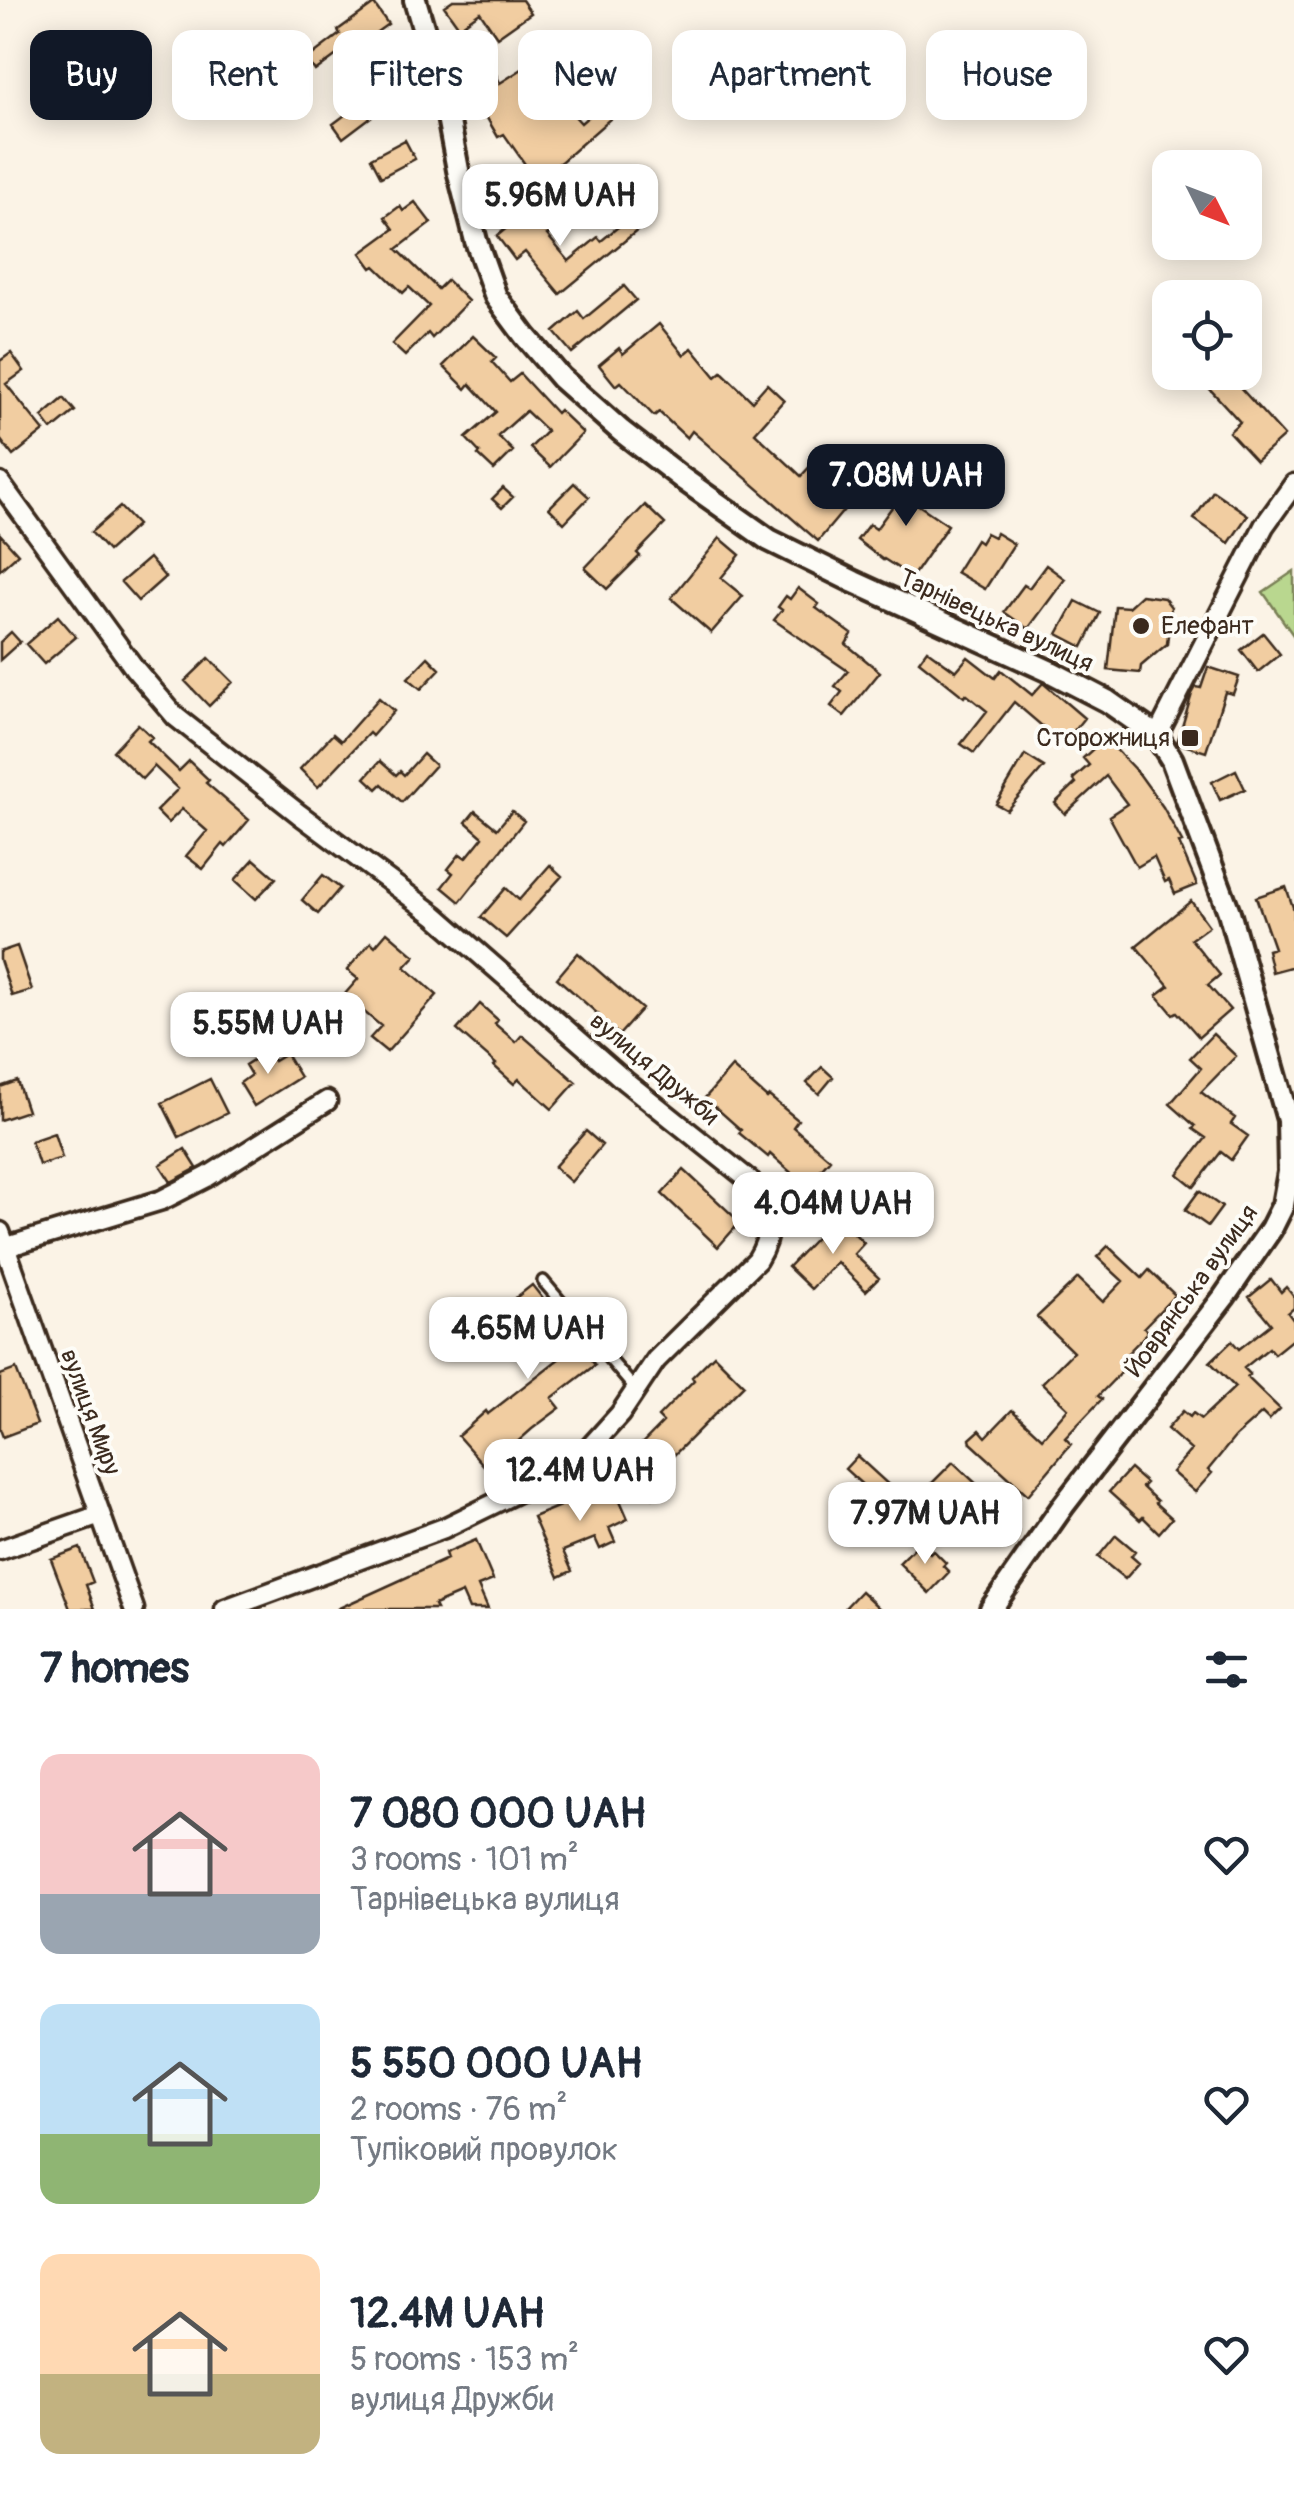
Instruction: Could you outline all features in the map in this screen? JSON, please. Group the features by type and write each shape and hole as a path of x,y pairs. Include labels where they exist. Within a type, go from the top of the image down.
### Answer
{"street":[{"name":"Тарнівецька вулиця","path":"415,0 444,101 476,241 496,297 561,378 636,443 769,540 1050,672 1107,701 1157,736"},
{"name":"вулиця Дружби","path":"0,483 134,669 176,717 435,915 625,1080 749,1180 764,1198 769,1220 768,1242 757,1260 656,1360 620,1414 581,1457 444,1528 225,1609"},
{"path":"1157,736 1264,526 1294,484"},
{"name":"Йоврянська вулиця","path":"991,1609 1063,1506 1224,1297 1283,1205 1289,1172 1285,1105 1229,912 1172,760 1157,736"},
{"path":"2,1244 162,1200 207,1177 327,1101"},
{"name":"вулиця Миру","path":"2,1244 134,1609"},
{"path":"0,1550 100,1515"}],"lane":[{"path":"543,1281 635,1389"}],"green space":[{"path":"1294,571 1294,634 1293,635 1263,592"}],"building":[{"path":"453,0 522,0 531,13 498,36 498,30 492,30 480,12 459,27 444,6"},
{"path":"374,4 388,24 380,30 338,30"},
{"path":"333,39 333,58 315,71 313,54"},
{"path":"518,72 518,120 609,120 536,180 504,134 498,137 488,120 498,120 498,79 500,83"},
{"path":"338,120 367,120 343,138 333,124"},
{"path":"405,140 415,159 381,177 371,158"},
{"path":"415,202 431,223 397,249 438,289 447,280 468,301 432,338 428,333 405,356 392,344 429,306 409,287 403,293 375,266 372,268 361,253 394,229 385,217 400,206 403,211"},
{"path":"548,211 559,226 547,235 569,261 629,218 639,229 560,294 525,252 515,260 497,236 514,222 518,227"},
{"path":"624,286 636,300 572,353 554,332 578,311 584,319"},
{"path":"659,324 684,355 692,348 716,377 722,372 752,401 767,384 784,400 755,433 801,476 816,460 833,476 825,484 849,504 818,541 692,431 687,438 659,412 654,416 621,382 616,386 599,365 619,348 623,354"},
{"path":"473,336 496,358 492,362 510,382 520,374 556,413 559,410 583,433 550,467 530,448 547,431 526,411 498,436 513,451 494,470 466,438 496,412 470,384 466,389 443,366"},
{"path":"11,353 24,371 6,384 44,431 13,456 0,439 0,361"},
{"path":"1211,390 1242,390 1284,436 1256,461 1229,432 1240,422"},
{"path":"64,398 75,411 52,430 42,417"},
{"path":"919,470 935,482 917,504 948,525 912,577 857,540 869,524 876,529"},
{"path":"574,483 589,497 564,523 549,508"},
{"path":"503,488 513,497 502,508 492,499"},
{"path":"1213,491 1248,515 1229,543 1194,519"},
{"path":"645,505 665,524 607,589 585,568"},
{"path":"120,507 137,525 108,551 91,532"},
{"path":"986,533 994,537 996,533 1014,544 985,589 956,572 976,540 980,543"},
{"path":"0,534 18,554 0,570"},
{"path":"720,538 740,555 721,578 743,596 711,633 671,598"},
{"path":"149,558 165,577 138,601 121,582"},
{"path":"1046,565 1065,579 1028,629 1004,612 1024,585 1029,588"},
{"path":"798,588 819,604 816,608 852,634 846,644 880,672 844,716 831,706 842,692 835,686 848,671 774,620 786,596 790,599"},
{"name":"Елефант","path":"1141,595 1164,598 1171,607 1167,644 1141,666 1140,673 1108,670 1115,606 1128,607"},
{"path":"1076,601 1100,613 1083,647 1058,634"},
{"path":"58,616 76,637 44,664 26,644"},
{"path":"11,632 20,642 0,660 0,642"},
{"path":"1263,633 1280,654 1258,672 1241,650"},
{"path":"927,650 956,671 968,657 995,678 1001,670 1032,695 1043,683 1084,718 1063,744 1014,702 974,753 961,744 987,711 919,661"},
{"path":"428,657 440,669 421,689 408,678"},
{"path":"209,658 233,682 209,706 185,681"},
{"path":"1208,667 1239,677 1233,694 1225,692 1206,752 1177,743 1192,694 1196,687 1201,688"},
{"path":"379,698 394,711 318,787 300,769 333,734 341,741"},
{"path":"138,724 152,737 148,741 179,771 189,761 209,780 206,783 249,820 203,869 186,856 207,831 182,809 168,823 156,811 178,789 154,766 142,779 113,751"},
{"path":"1105,738 1163,807 1182,842 1179,843 1197,885 1175,894 1154,857 1137,867 1109,816 1127,804 1106,776 1065,814 1055,803 1089,765 1083,758"},
{"path":"423,754 435,765 402,802 382,784 377,789 365,778 380,761 396,775 400,771 404,775"},
{"path":"1025,755 1044,767 1007,810 996,804"},
{"path":"1236,770 1245,789 1220,800 1212,782"},
{"path":"475,811 497,829 512,811 524,821 460,902 442,887 453,873 448,869 460,854 466,858 483,837 466,822"},
{"path":"254,859 276,878 256,899 235,880"},
{"path":"550,865 562,876 506,938 481,917 506,888 519,900"},
{"path":"323,875 340,888 318,914 302,900"},
{"path":"1286,887 1294,910 1294,966 1272,972 1267,950 1274,948 1256,897"},
{"path":"1191,901 1209,926 1191,939 1220,975 1208,985 1230,1010 1199,1037 1157,995 1169,986 1136,946"},
{"path":"387,932 415,956 405,967 437,995 387,1052 370,1038 381,1026 344,995 358,979 347,970 371,942 375,946"},
{"path":"17,946 32,990 12,996 0,952"},
{"path":"578,953 642,1009 619,1035 557,978"},
{"path":"316,1004 333,1018 312,1043 295,1028"},
{"path":"480,1004 516,1042 522,1035 576,1082 552,1109 519,1079 514,1084 457,1030"},
{"path":"1213,1034 1236,1056 1201,1092 1235,1118 1231,1124 1248,1136 1231,1160 1221,1152 1194,1187 1178,1174 1206,1138 1170,1104 1201,1068 1190,1058"},
{"path":"267,1051 274,1061 286,1054 300,1077 254,1106 240,1083 251,1075 245,1065"},
{"path":"732,1067 798,1120 793,1127 830,1159 806,1186 739,1133 741,1130 705,1098"},
{"path":"822,1067 833,1077 819,1094 807,1083"},
{"path":"210,1079 227,1113 179,1137 162,1103"},
{"path":"17,1081 27,1111 0,1120 0,1087"},
{"path":"586,1131 602,1145 571,1182 554,1167"},
{"path":"54,1133 62,1158 39,1165 31,1141"},
{"path":"185,1149 197,1168 171,1182 160,1165"},
{"path":"684,1170 740,1222 718,1247 662,1194"},
{"path":"1199,1191 1222,1207 1208,1226 1185,1210"},
{"path":"837,1216 864,1243 854,1254 879,1278 866,1291 837,1262 811,1289 788,1267"},
{"path":"1108,1246 1142,1278 1149,1270 1175,1295 1144,1327 1148,1332 1120,1361 1126,1367 1065,1438 1071,1444 1028,1495 970,1439 980,1430 986,1437 1012,1410 1042,1438 1068,1408 1042,1383 1073,1352 1037,1317 1078,1278 1103,1302 1123,1281 1097,1257"},
{"path":"1271,1279 1281,1292 1286,1287 1294,1297 1294,1308 1288,1313 1294,1321 1294,1338 1274,1354 1269,1348 1244,1368 1250,1374 1247,1377 1280,1409 1269,1420 1262,1413 1235,1437 1195,1492 1172,1472 1191,1450 1167,1429 1183,1411 1201,1419 1235,1387 1210,1362 1232,1341 1239,1349 1271,1324 1249,1297"},
{"path":"532,1285 595,1365 552,1398 560,1408 487,1469 458,1436 560,1358 539,1333 519,1350 501,1329 522,1311 513,1300"},
{"path":"714,1355 744,1385 667,1462 670,1465 662,1473 669,1481 653,1497 621,1465 663,1422 658,1417"},
{"path":"16,1369 37,1424 3,1437 0,1375"},
{"path":"857,1456 891,1487 879,1500 845,1469"},
{"path":"953,1462 1014,1519 997,1537 973,1515 954,1534 918,1497"},
{"path":"1130,1469 1146,1483 1142,1487 1155,1503 1172,1518 1159,1533 1109,1492"},
{"path":"613,1484 628,1519 609,1528 615,1542 600,1549 595,1538 563,1551 572,1571 559,1577 533,1517"},
{"path":"1116,1535 1135,1551 1131,1556 1139,1563 1125,1579 1098,1557"},
{"path":"476,1540 493,1580 478,1586 488,1609 469,1609 462,1593 434,1605 436,1609 337,1609 447,1559 445,1553"},
{"path":"920,1542 946,1563 943,1566 949,1572 929,1593 899,1563"},
{"path":"80,1548 93,1582 86,1585 95,1609 70,1609 51,1559"},
{"path":"861,1591 880,1609 844,1609"}],"place":[{"name":"Елефант","path":"1141,626"},
{"name":"Сторожниця","path":"1190,738"}]}
